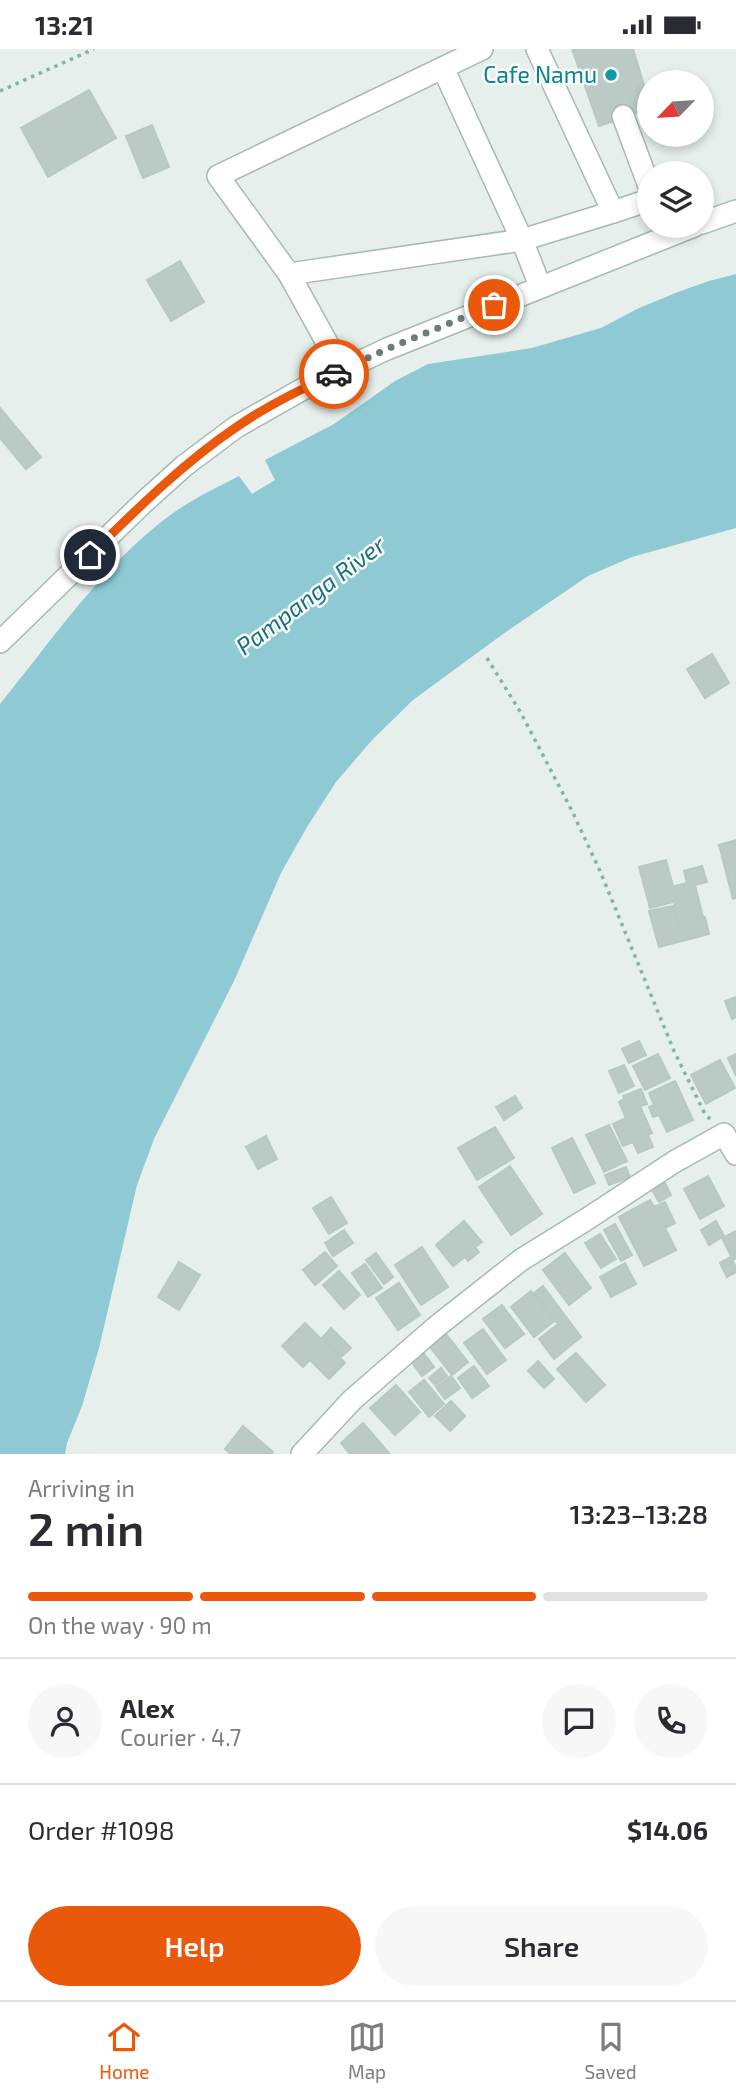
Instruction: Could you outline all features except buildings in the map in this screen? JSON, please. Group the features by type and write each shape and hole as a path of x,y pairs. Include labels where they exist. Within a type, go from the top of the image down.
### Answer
{"street":[{"path":"342,370 289,274 218,176 482,49"},
{"path":"537,49 613,212"},
{"path":"443,68 522,240 540,286"},
{"path":"623,116 640,161"},
{"path":"289,274 522,240 637,204"},
{"path":"714,219 736,211"},
{"path":"0,642 143,503 184,466 236,427 310,385 387,349 663,238"},
{"path":"302,1454 352,1400 436,1327 521,1260 674,1162 730,1131 736,1154"}],"path":[{"path":"0,91 94,49"},
{"path":"486,658 521,713 572,811 600,871 674,1051 705,1114 730,1131"}],"water":[{"name":"Pampanga River","path":"736,274 736,528 632,557 588,576 413,700 373,739 336,782 281,873 234,981 154,1139 137,1185 99,1348 65,1454 0,1454 0,704 79,605 144,536 186,505 239,476 252,494 275,480 265,460 334,424 395,381 428,364 532,348 601,328 678,292"}],"way so far":[{"path":"334,374 494,305"}],"place":[{"name":"Cafe Namu","path":"611,75"}],"route":[{"path":"90,555 184,466 236,427 334,374"}]}
